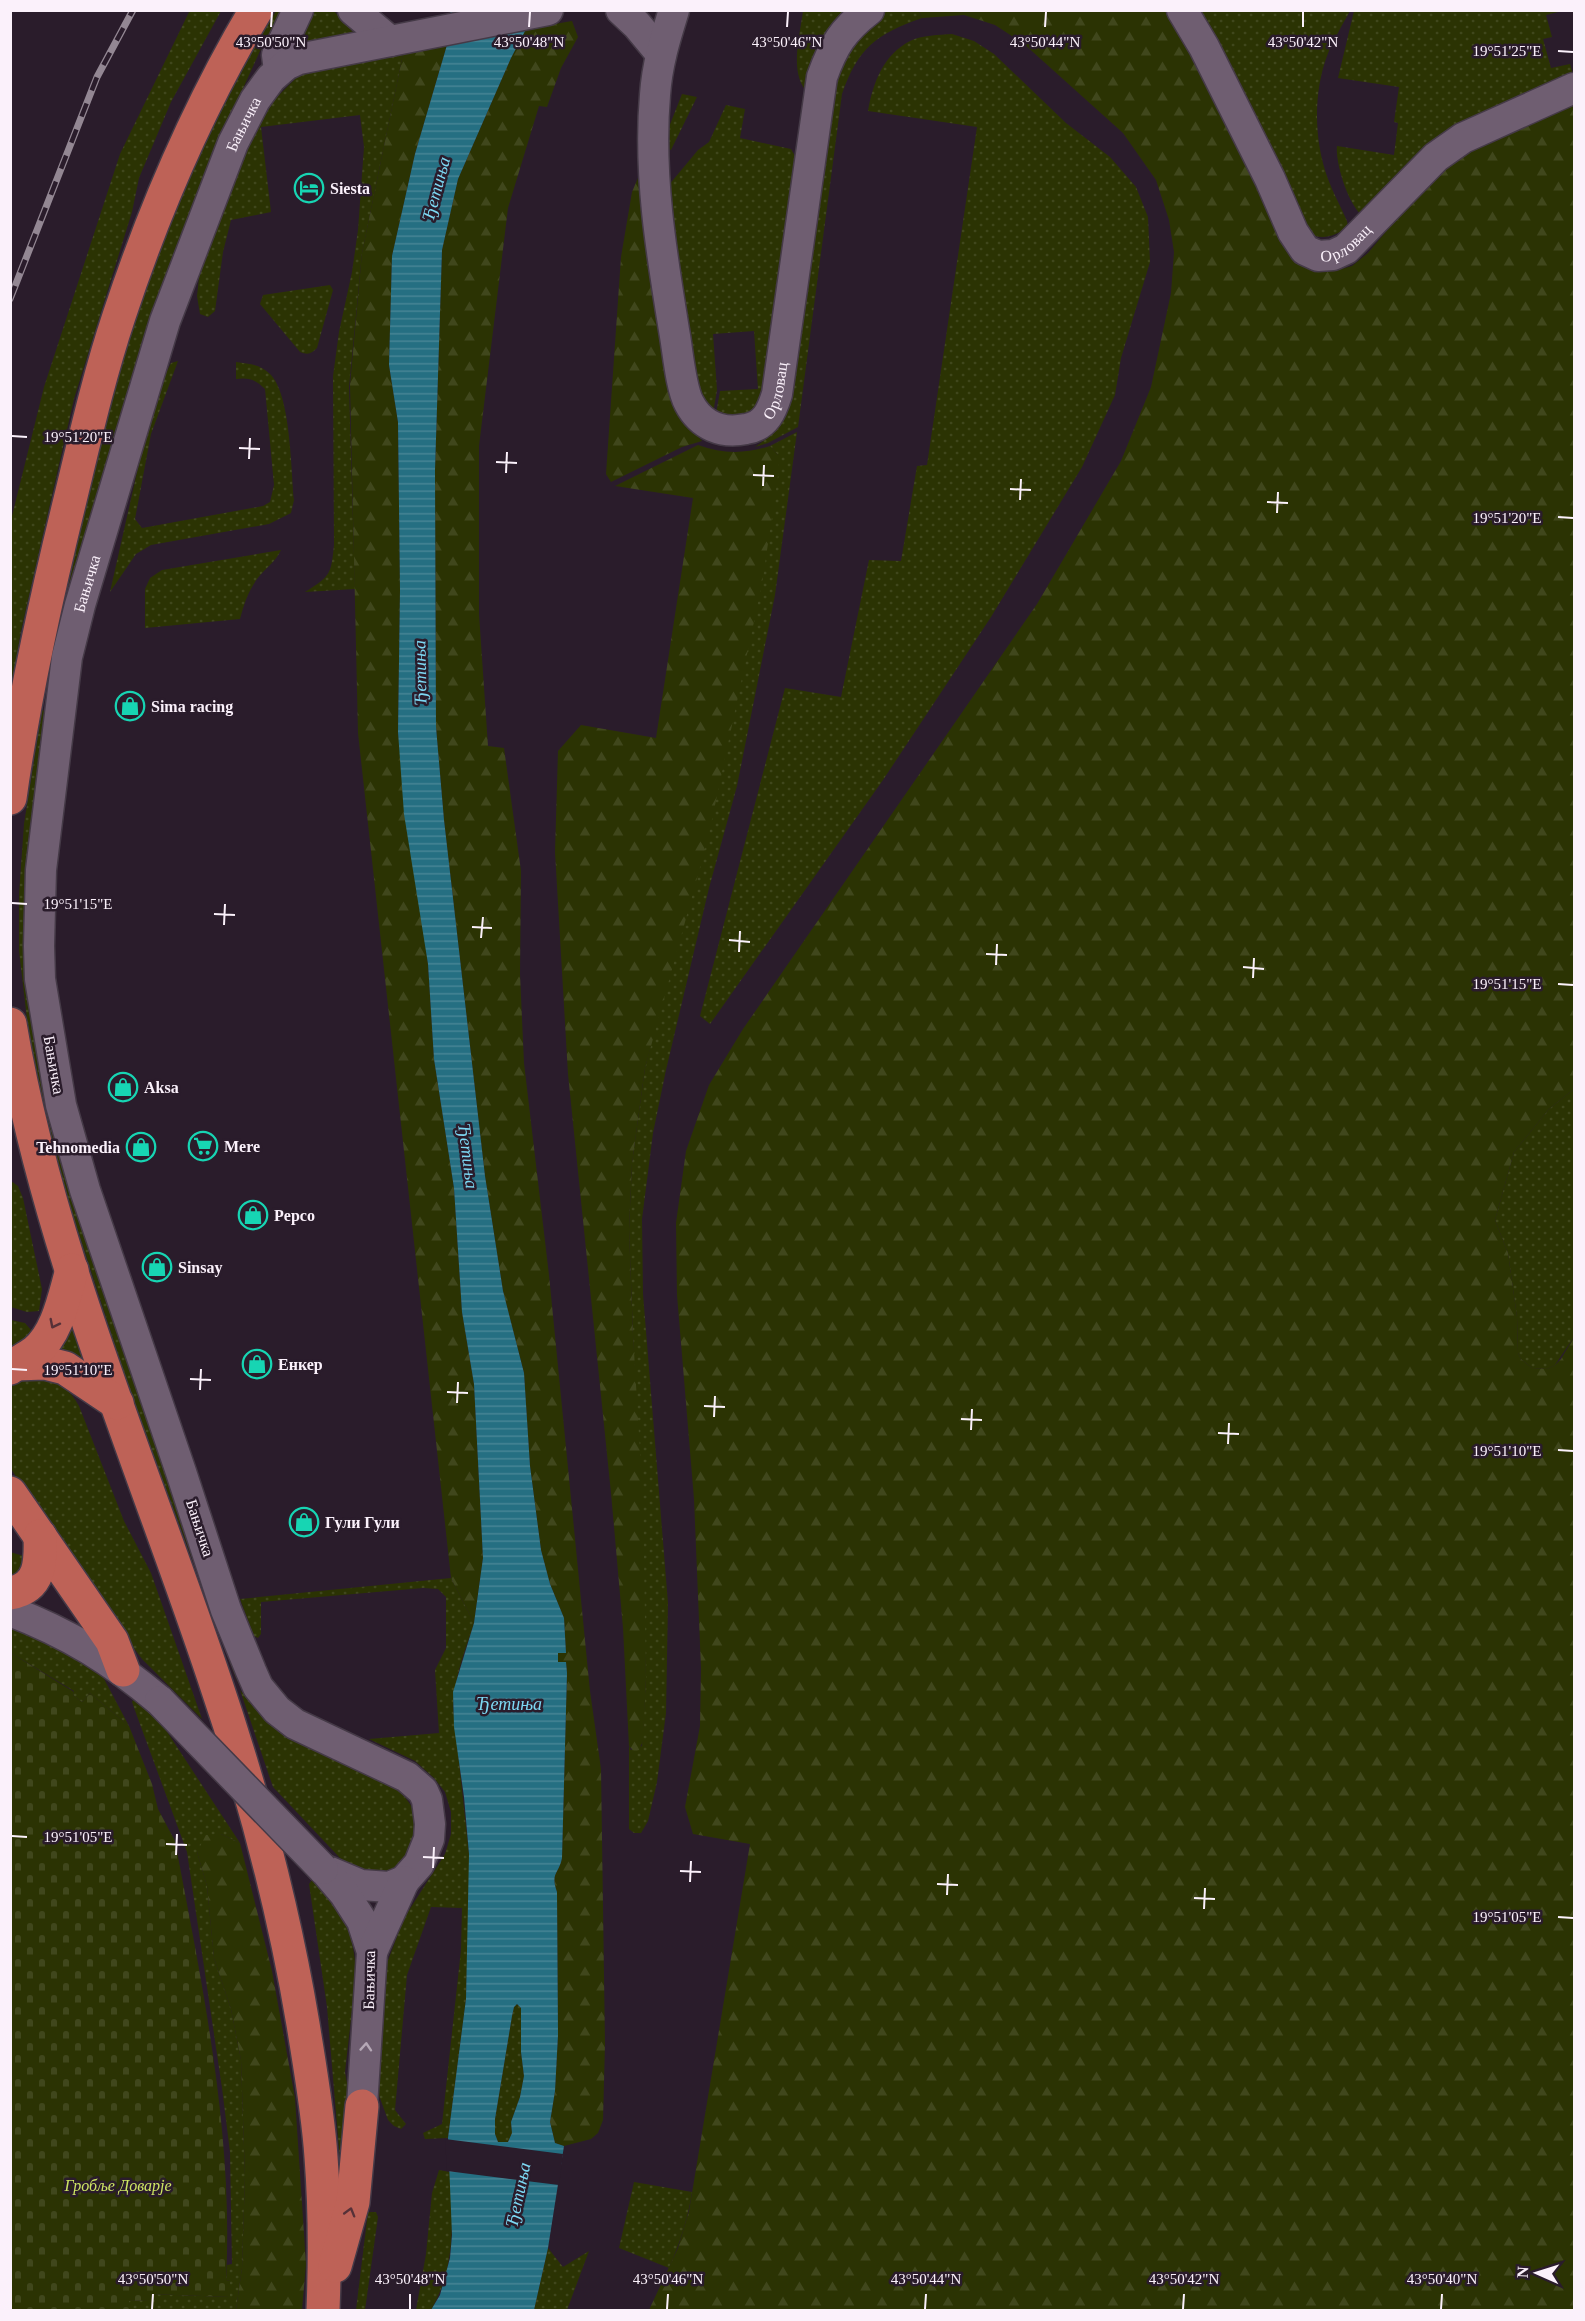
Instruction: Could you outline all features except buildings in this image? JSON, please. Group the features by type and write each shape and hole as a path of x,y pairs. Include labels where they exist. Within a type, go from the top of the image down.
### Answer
{"main road":[{"path":"10,798 26,697 42,618 88,423 118,316 155,215 178,162 207,101 256,10"},
{"path":"10,1024 35,1146 72,1270 214,1676 265,1841 281,1906 314,2089 321,2155 324,2210 323,2309"},
{"path":"13,1366 36,1352 49,1334 60,1311 72,1270"},
{"path":"13,1366 45,1363 65,1368 117,1403"},
{"path":"10,1493 112,1641 123,1670"},
{"path":"10,1593 26,1586 35,1577 41,1564 40,1536"},
{"path":"323,2309 353,2202 362,2106"}],"street":[{"path":"279,70 277,55 298,10"},
{"path":"353,10 390,41"},
{"name":"Бањичка","path":"323,1869 361,1885 389,1887 404,1881 419,1864 429,1839 429,1811 423,1791 407,1777 295,1724 277,1710 258,1687 226,1610 85,1190 61,1105 40,979 41,870 67,657 72,636 165,321 233,143 255,100 279,70 315,54 548,10"},
{"path":"621,10 661,54"},
{"name":"Орловац","path":"674,10 661,54 655,98 653,162 660,238 688,402 700,418 714,429 730,431 749,429 763,422 772,411 777,394 822,77 835,44 851,24 869,10"},
{"name":"Орловац","path":"1182,10 1204,47 1270,179 1293,232 1305,249 1318,256 1333,255 1346,249 1436,157 1463,138 1575,88"},
{"name":"Бањичка","path":"10,1611 85,1645 123,1670 160,1701 344,1893 362,1921 372,1952 362,2106"},
{"path":"372,1952 404,1881"}],"green space":[{"path":"190,10 221,11 171,102 139,178 132,212 74,399 21,631 11,689 11,520 44,387 120,154"},
{"path":"276,11 283,11 260,51 206,170 145,337 74,589 68,588 104,425 150,278 206,141"},
{"path":"313,11 334,11 353,32 298,43"},
{"path":"803,11 847,11 830,28 819,47 811,68 807,92 798,74 797,64"},
{"path":"887,11 919,11 922,18 892,30 871,45 862,54 848,78 842,94 798,427 768,443 755,447 773,431 838,60 875,19"},
{"path":"919,11 1165,11 1321,270 1338,270 1352,266 1368,253 1425,185 1452,164 1490,140 1574,103 1574,1089 1549,1109 1514,1152 1495,1220 1508,1253 1517,1317 1518,1353 1521,1359 1532,1368 1547,1369 1561,1359 1574,1337 1574,2310 649,2310 678,2248 689,2211 750,1844 693,1834 685,1807 700,1726 701,1668 694,1499 677,1295 676,1223 686,1151 709,1085 743,1029 1037,604 1121,461 1151,387 1171,293 1174,252 1169,220 1156,180 1123,133 1024,44 995,25 964,15 922,18"},
{"path":"1195,11 1350,11 1327,56 1317,102 1318,133 1323,164 1348,227 1327,237 1305,232"},
{"path":"1354,11 1562,11 1546,15 1552,37 1543,39 1551,68 1570,64 1574,77 1363,216 1353,204 1344,184 1338,163 1337,146 1394,155 1398,123 1394,122 1399,87 1338,78"},
{"path":"572,21 578,37 561,68 547,107 539,106 508,208 479,446 479,614 488,746 504,748 521,871 520,974 524,1063 549,1275 590,1691 601,1769 605,2044 603,2120 598,2133 591,2139 564,2146 555,2143 550,2122 555,2091 558,2035 557,1892 554,1881 562,1858 567,1673 566,1662 558,1662 558,1653 566,1653 564,1618 550,1584 541,1550 530,1466 524,1373 503,1291 485,1176 444,820 436,727 435,470 442,250 458,179 526,29"},
{"path":"952,34 974,41 994,54 1066,123 1110,157 1136,187 1148,217 1150,262 1121,358 1115,395 1082,467 991,617 883,780 710,1024 700,1016 785,688 841,697 869,560 901,561 917,466 927,465 977,127 868,111 876,80 893,54 915,39"},
{"path":"447,45 415,154 392,256 389,365 398,422 400,590 398,732 428,964 434,1059 454,1188 462,1312 474,1384 483,1558 474,1623 451,1578 358,733 350,385 362,253 403,54"},
{"path":"403,54 362,253 349,387 355,589 305,592 325,578 333,555 333,376 358,230 364,147 360,115 261,127 271,212 231,220 223,252 215,311 208,317 200,314 197,296 200,269 251,139 275,99 298,76 319,67"},
{"path":"682,94 697,97 671,150 668,149 669,127"},
{"path":"726,105 745,109 740,138 791,149 796,164 766,399 749,417 716,414 720,391 758,389 754,331 713,334 717,390 713,413 700,403 688,350 668,186 698,150 709,142"},
{"path":"643,166 686,423 702,441 682,447 611,482 606,474 621,257 632,192"},
{"path":"330,285 333,290 317,348 309,353 300,352 260,304 263,295"},
{"path":"178,361 151,434 135,519 142,528 263,506 270,502 274,485 265,389 252,380 236,379 236,362 262,368 277,384 286,415 291,453 294,500 291,513 269,524 151,545 136,554 110,592 147,428 162,381 171,363"},
{"path":"797,432 775,595 737,786 709,888 666,1070 653,1133 642,1219 643,1294 668,1603 666,1713 657,1782 648,1821 641,1833 634,1833 629,1829 629,1746 631,1750 642,1746 646,1678 629,1229 632,1163 645,1068 666,985 778,455 770,446"},
{"path":"698,445 734,452 770,446 778,455 779,469 762,584 708,838 645,1068 632,1163 629,1229 643,1501 646,1678 643,1741 639,1750 635,1752 629,1746 623,1628 611,1493 568,1074 555,852 558,751 581,725 656,738 693,498 615,486"},
{"path":"281,550 254,584 240,619 145,628 145,589 150,578 162,570"},
{"path":"42,710 48,712 28,847 23,928 28,993 101,1281 240,1690 125,1376 61,1178 44,1113 29,1036 19,951 19,894 24,824"},
{"path":"1574,1089 1574,1337 1555,1365 1547,1369 1532,1368 1521,1359 1518,1353 1517,1317 1508,1253 1495,1220 1514,1152 1549,1109"},
{"path":"11,1181 18,1186 23,1198 42,1289 39,1311 27,1312 11,1307"},
{"path":"71,1319 86,1363 56,1350"},
{"path":"11,1320 25,1323 31,1330 23,1341 11,1348"},
{"path":"42,1375 64,1387 79,1406 124,1521 151,1573 202,1719 142,1659 106,1611 11,1469 11,1385 21,1379"},
{"path":"10,1552 27,1557 28,1561 11,1580"},
{"path":"451,1578 474,1623 458,1675 453,1707 469,1854 466,1999 448,2138 425,2139 423,2133 442,2124 461,1950 462,1908 431,1907 407,1975 395,2110 406,2124 401,2129 388,2120 377,2090 384,1971 404,1918 445,1854 451,1834 451,1812 445,1792 434,1778 415,1761 369,1739 439,1733 435,1670 446,1648 446,1597 438,1589 423,1588 261,1602 261,1634 258,1638 254,1636 240,1599"},
{"path":"11,1625 78,1657 102,1675 129,1726 90,1693 82,1702 73,1695 74,1691 11,1653"},
{"name":"Гробље Доварје","path":"11,1653 74,1692 73,1695 82,1702 90,1693 129,1726 152,1784 158,1809 175,1841 214,2059 225,2170 226,2280 230,2281 230,2297 149,2294 149,2300 129,2301 129,2310 11,2310"},
{"path":"240,1690 282,1734 367,1772 397,1790 407,1800 415,1817 414,1841 403,1861 391,1872 359,1870 340,1858 273,1787"},
{"path":"134,1698 160,1721 240,1843 221,1834 197,1852 207,1886 214,1958 231,2009 241,2060 245,2176 242,2268 236,2310 129,2310 129,2301 148,2300 149,2294 229,2297 230,2281 226,2280 227,2265 232,2264 230,2152 187,1852 132,1702"},
{"path":"221,1834 240,1843 272,1971 295,2098 306,2264 302,2310 236,2310 242,2268 245,2176 241,2060 231,2009 214,1958 207,1886 197,1852 206,1835"},
{"path":"312,1880 332,1902 345,1923 355,1959 356,1975 345,2072 350,2100 342,2184 327,2007 309,1884"},
{"path":"517,2004 521,2008 521,2052 524,2076 520,2097 511,2122 512,2133 508,2142 498,2142 495,2134 495,2119 512,2016"},
{"path":"439,2170 450,2172 452,2225 449,2260 439,2294 431,2310 416,2310 426,2254 432,2193"},
{"path":"634,2182 692,2192 683,2230 669,2268 619,2248"},
{"path":"368,2212 376,2212 378,2217 365,2310 356,2310"},
{"path":"548,2248 563,2267 589,2251 567,2310 534,2310"}],"water":[{"name":"Ђетиња","path":"455,10 536,10 511,58 458,179 442,250 435,470 436,727 444,820 485,1176 503,1291 524,1373 530,1466 541,1550 550,1584 564,1618 566,1653 558,1653 558,1662 566,1662 567,1673 562,1858 554,1881 557,1892 558,2035 555,2091 550,2122 555,2143 564,2146 548,2248 534,2310 431,2310 440,2295 450,2258 452,2235 448,2138 466,1999 469,1854 454,1727 453,1692 474,1623 483,1558 474,1384 462,1312 454,1188 434,1059 428,964 404,814 398,732 400,590 398,422 389,365 392,256 415,154 447,45 448,14","holes":["517,2004 521,2008 521,2052 524,2076 520,2097 511,2122 512,2133 508,2142 498,2142 495,2134 495,2119 512,2016"]}],"pier":[{"path":"445,2139 563,2154 559,2185 447,2171"}],"railway":[{"path":"10,299 97,77 133,10"}],"place":[{"name":"Siesta","path":"309,188"},
{"name":"Sima racing","path":"130,706"},
{"name":"Aksa","path":"123,1087"},
{"name":"Mere","path":"203,1146"},
{"name":"Tehnomedia","path":"141,1147"},
{"name":"Pepco","path":"253,1215"},
{"name":"Sinsay","path":"157,1267"},
{"name":"Енкер","path":"257,1364"},
{"name":"Гули Гули","path":"304,1522"}]}
